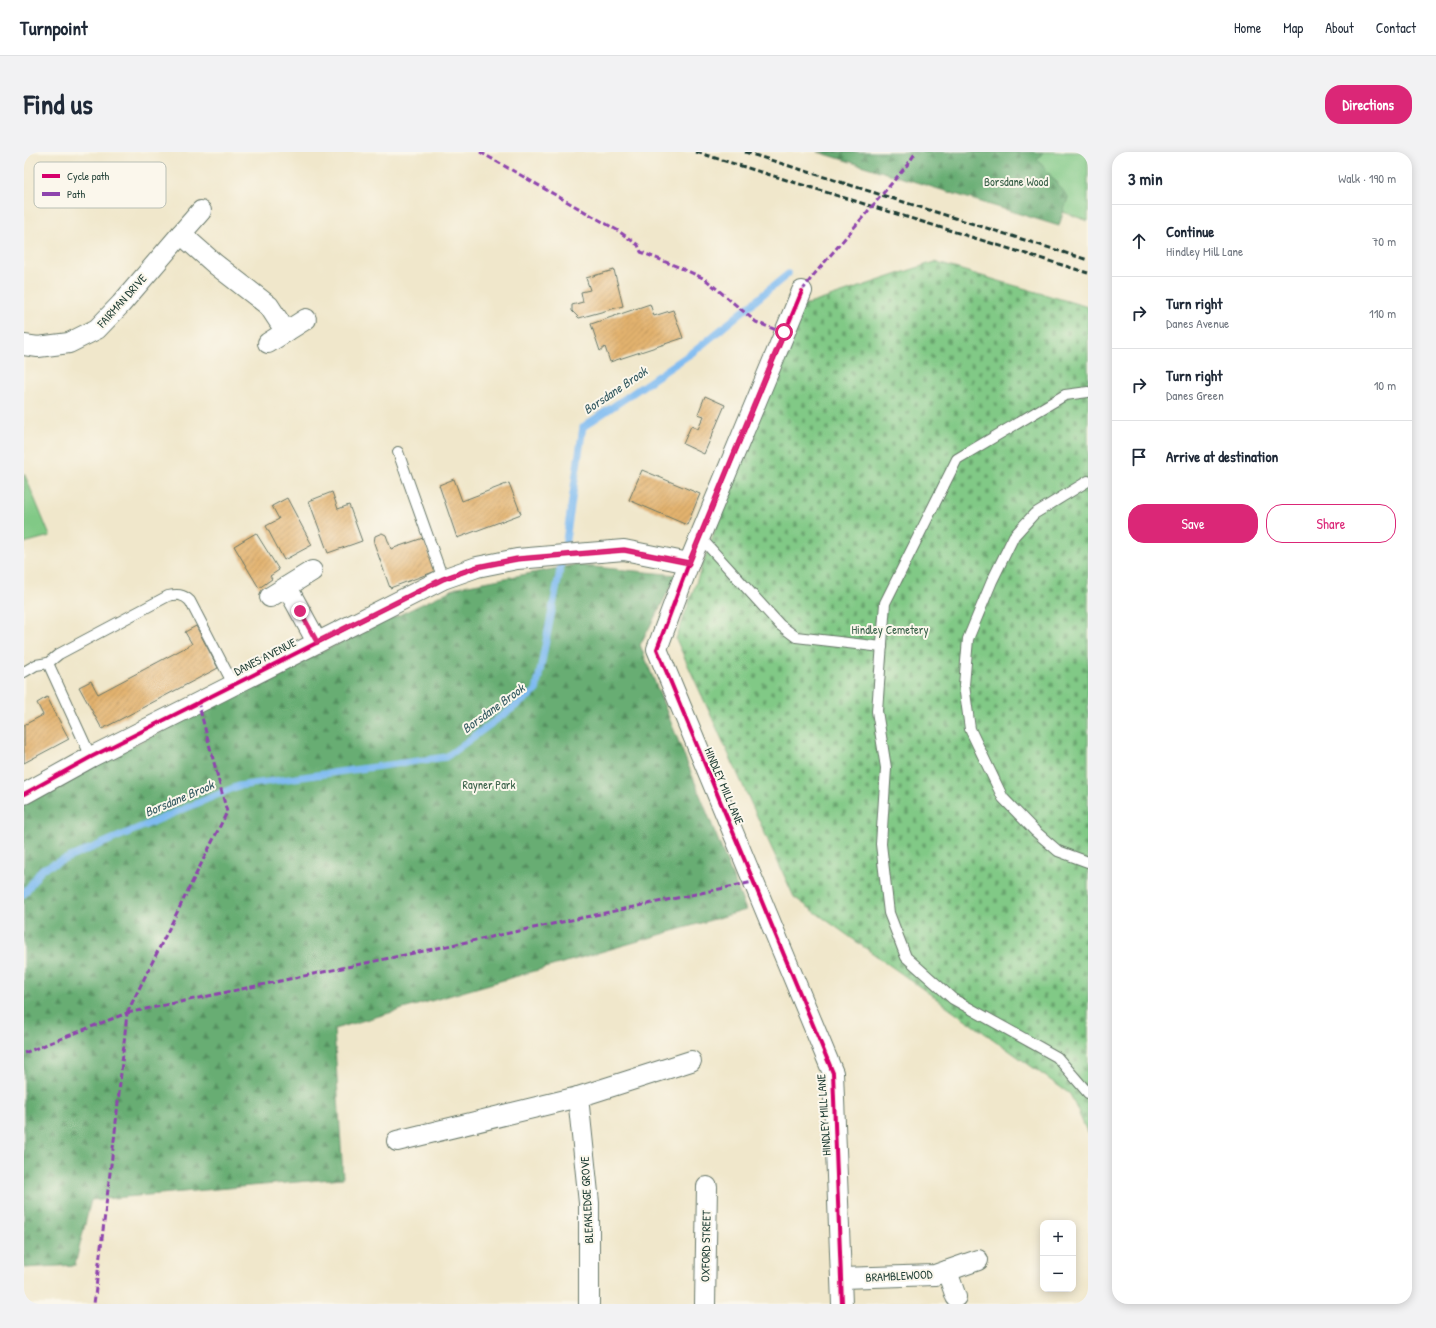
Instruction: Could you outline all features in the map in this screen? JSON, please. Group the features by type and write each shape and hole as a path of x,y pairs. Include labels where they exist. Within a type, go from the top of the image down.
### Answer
{"street":[{"name":"FAIRMAN DRIVE","path":"24,345 38,348 69,343 97,330 201,211"},
{"path":"181,234 215,264 269,306 286,332"},
{"name":"HINDLEY MILL LANE","path":"802,291 689,563 657,649 833,1073 842,1304"},
{"path":"268,343 306,319"},
{"name":"DANES AVENUE","path":"24,794 91,756 233,684 443,579 477,567 517,559 544,558 624,550 689,563"},
{"path":"270,597 312,571"},
{"path":"287,587 317,642"},
{"path":"397,1141 578,1097 691,1061"},
{"name":"BLEAKLEDGE GROVE","path":"578,1097 589,1203 589,1304"},
{"name":"OXFORD STREET","path":"706,1304 707,1187"},
{"name":"BRAMBLEWOOD","path":"842,1278 935,1275 978,1260"},
{"path":"947,1271 956,1297"}],"lane":[{"path":"1088,392 1065,395 957,459 885,603 877,711 886,768 881,844 889,913 906,957 953,999 1057,1057 1088,1093"},
{"path":"398,452 443,579"},
{"path":"1088,481 1034,514 1014,536 992,581 968,639 964,685 970,729 1003,798 1035,832 1058,851 1088,862"},
{"path":"700,537 780,625 796,637 882,647"},
{"path":"24,672 36,665 48,664 59,654 168,596 177,594 186,597 190,601 233,684"},
{"path":"48,664 91,756"}],"green space":[{"name":"Borsdane Wood","path":"818,152 1043,152 1037,159 1068,197 1059,226"},
{"path":"1043,152 1088,152 1088,221 1063,212 1068,197 1037,159"},
{"name":"Hindley Cemetery","path":"934,262 1088,307 1088,1134 1070,1094 794,897 676,639 794,309"},
{"path":"24,473 50,536 24,543"},
{"name":"Rayner Park","path":"574,565 677,575 640,645 746,910 334,1029 343,1178 91,1200 75,1265 24,1268 24,804 134,745 321,652 458,587"}],"building":[{"path":"614,270 623,306 579,318 572,311 572,305 583,302 581,292 590,290 586,278"},
{"path":"650,304 654,316 673,310 683,338 610,362 605,347 600,351 591,324"},
{"path":"705,396 725,405 704,454 683,444 691,426 698,429 704,416 698,414"},
{"path":"642,470 700,494 687,525 629,500"},
{"path":"454,479 462,501 509,483 521,514 457,538 439,485"},
{"path":"332,492 338,509 349,505 362,541 328,553 309,501"},
{"path":"287,498 312,545 284,560 266,526 279,519 272,506"},
{"path":"256,533 279,570 270,576 272,579 259,588 234,546"},
{"path":"382,533 386,535 391,549 423,538 436,571 390,588 374,543 375,536"},
{"path":"196,626 218,668 102,729 79,687 91,681 98,694 192,644 185,632"},
{"path":"47,697 69,739 24,763 24,725 43,715 37,703"}],"waterway":[{"name":"Borsdane Brook","path":"24,894 42,869 238,786 446,757 536,691 566,540 583,427 696,350 788,274"}],"railway":[{"path":"696,152 1088,273"},
{"path":"745,152 1088,260"}],"marked path":[{"path":"480,152 617,230 638,245 641,252 705,279 756,322 784,333"},
{"path":"802,291 812,277 908,164 916,152"},
{"path":"127,1013 227,812 198,702"},
{"path":"127,1013 753,882"},
{"path":"24,1053 127,1013 115,1132 94,1304"}],"cycle path":[{"path":"802,291 689,563 657,649 833,1073 842,1304"},
{"path":"24,794 91,757 443,579 477,567 517,559 624,550 689,563"}],"route":[{"path":"300,611 317,642 443,579 477,567 517,559 544,558 624,550 689,563 784,332"}]}
